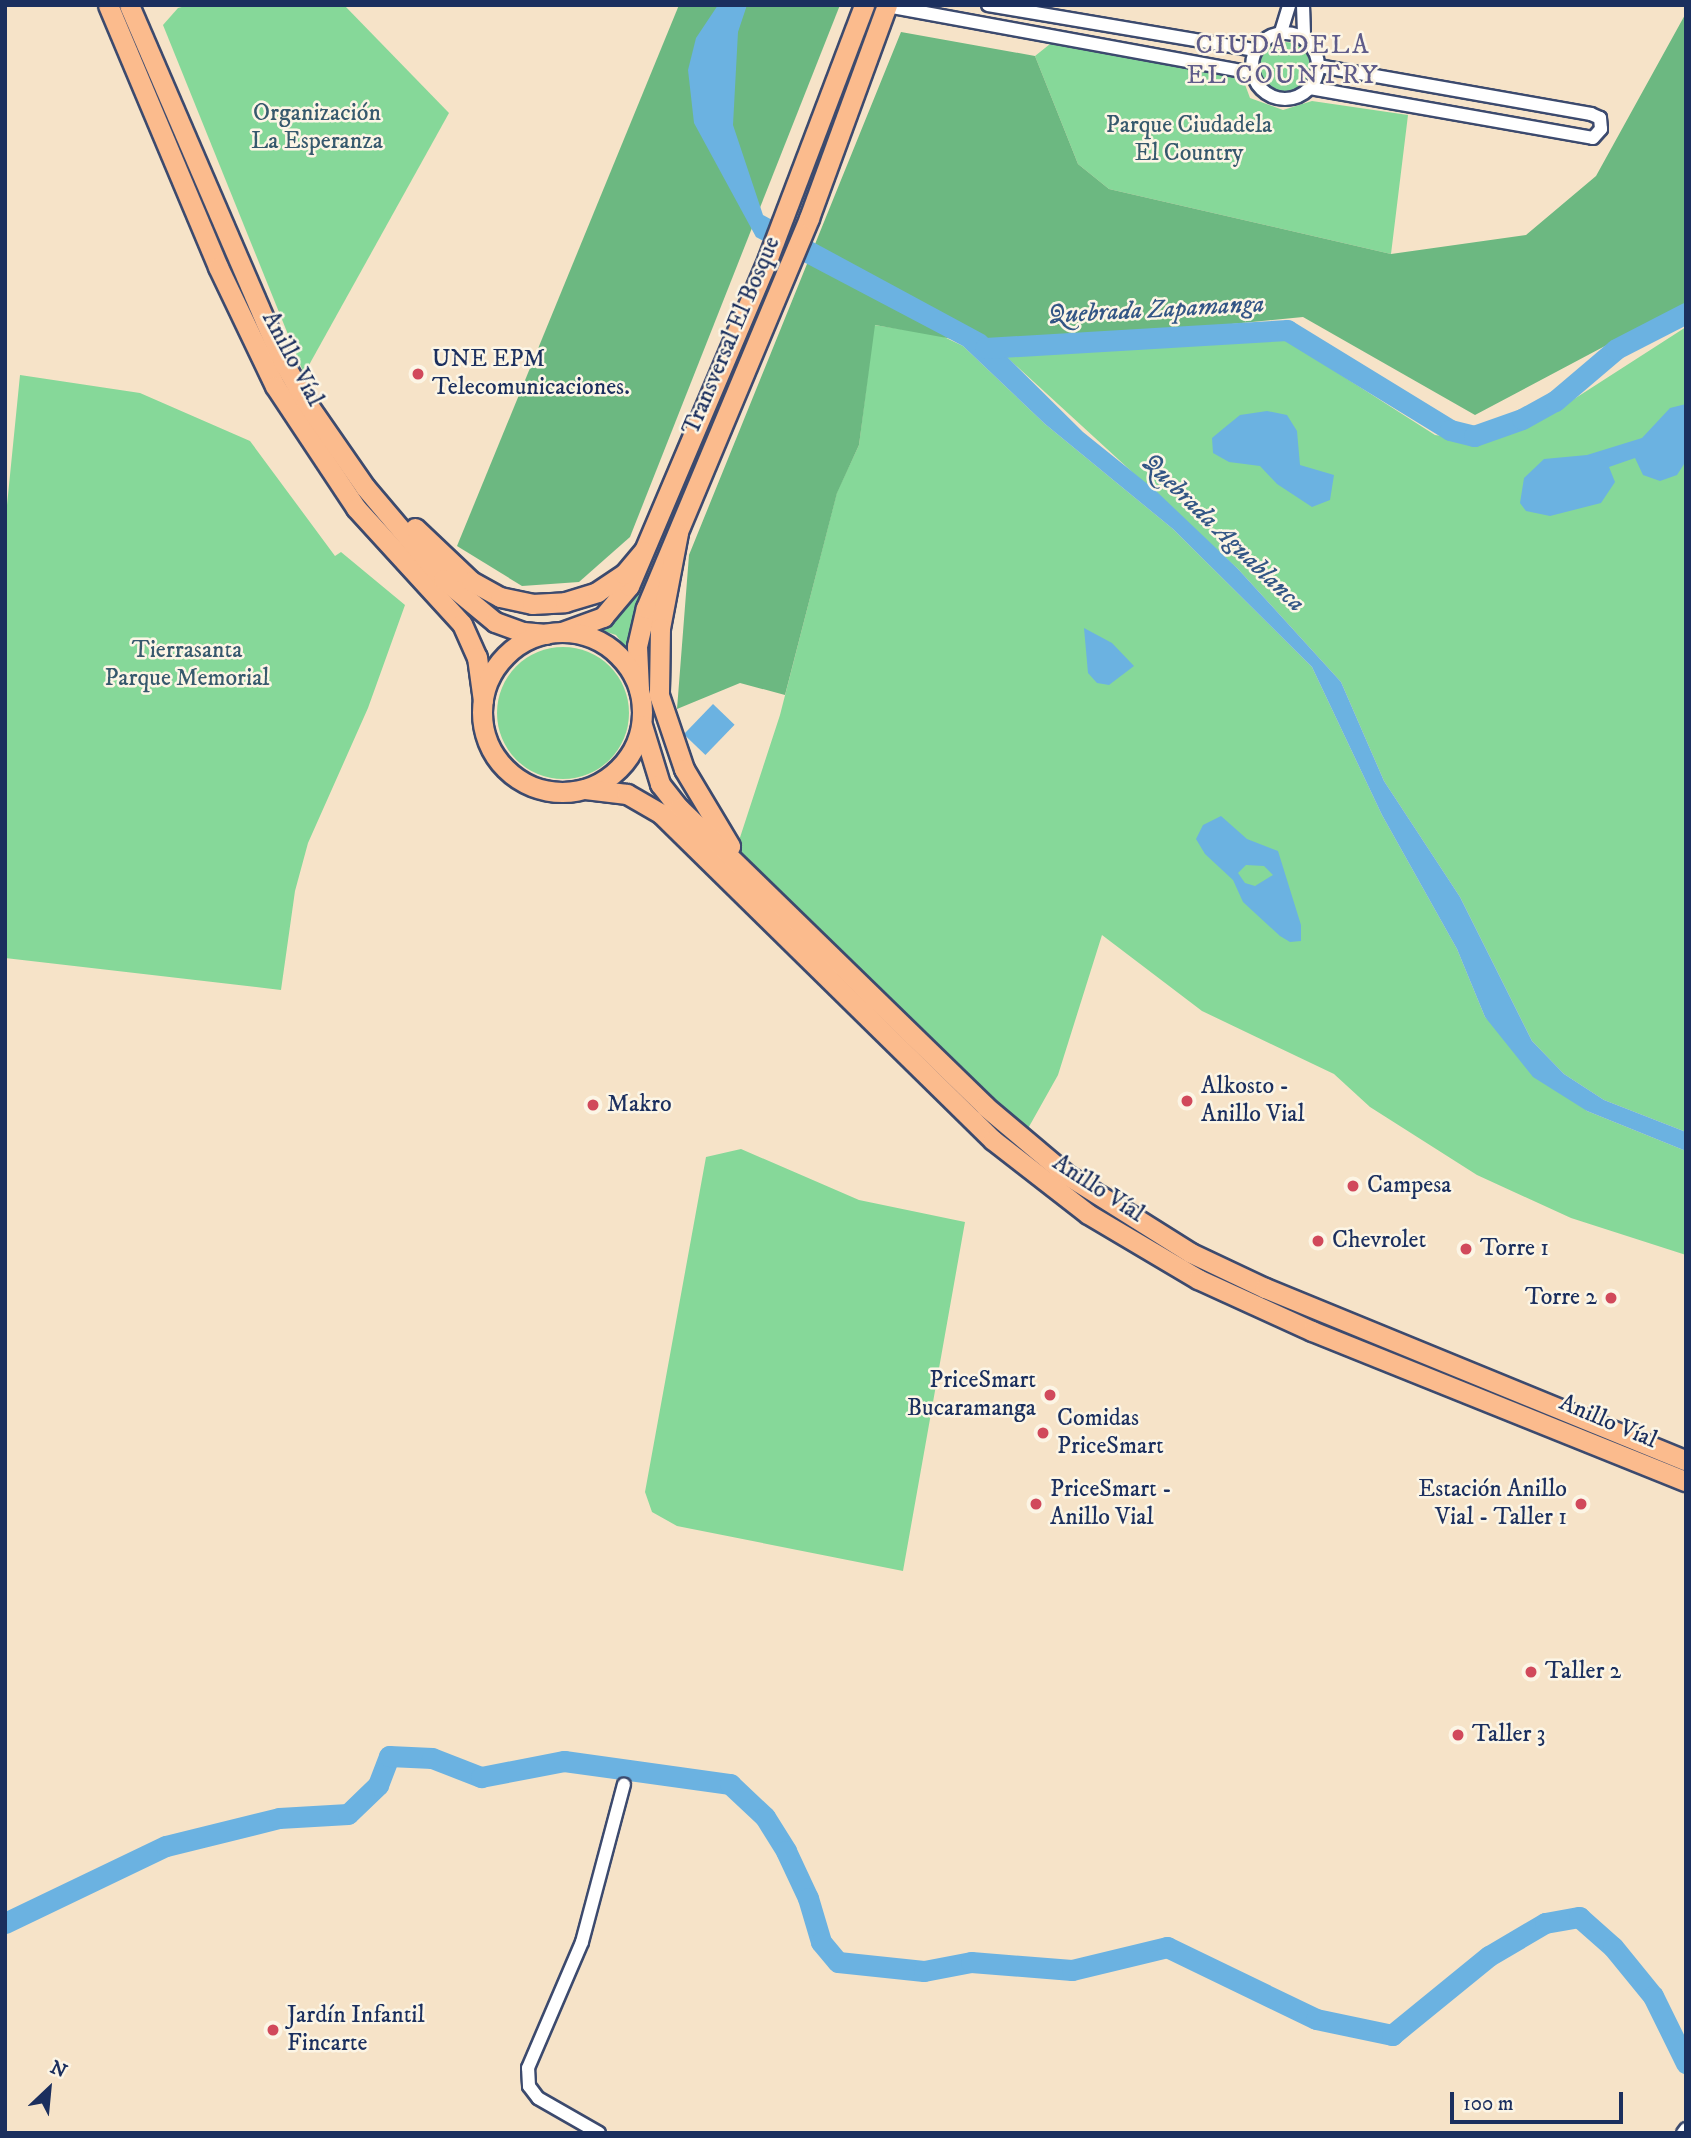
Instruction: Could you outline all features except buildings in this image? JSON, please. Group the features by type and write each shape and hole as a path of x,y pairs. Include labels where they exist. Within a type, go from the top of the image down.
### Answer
{"main road":[{"name":"Anillo Víal","path":"108,5 218,267 275,386 341,489 462,624 477,657 483,701"},
{"name":"Anillo Víal","path":"129,5 282,360 366,487 388,510 443,579 477,611 513,630 554,633"},
{"name":"Transversal El Bosque","path":"554,633 594,623 618,603 643,551 768,258 864,5"},
{"name":"Transversal El Bosque","path":"639,689 640,633 678,533 809,218 887,5"},
{"path":"388,510 408,522 471,581 516,601 549,604 581,598 611,584 643,551"},
{"path":"678,533 660,628 658,684 664,718 696,793 762,889"},
{"path":"554,633 587,636 610,648 628,666 639,689 642,724 632,753 620,769 585,789 551,792 510,773 489,745 483,701 490,677 504,657 523,642 554,633"},
{"name":"Anillo Víal","path":"642,724 652,765 667,794 1030,1146 1137,1221 1265,1288 1686,1461"},
{"name":"Anillo Víal","path":"585,789 627,794 653,807 993,1140 1036,1178 1105,1226 1198,1279 1312,1331 1686,1481"}],"street":[{"path":"887,5 1252,74"},
{"path":"988,5 1255,50"},
{"path":"1281,33 1289,5"},
{"path":"1304,5 1304,39"},
{"path":"1281,33 1304,39 1315,51 1318,66 1310,88 1296,97 1280,99 1265,93 1252,74 1255,50 1266,38 1281,33"},
{"path":"1310,88 1593,138 1601,129 1600,118 1591,114 1318,66"},
{"path":"599,2133 543,2103 529,2086 528,2068 582,1942 624,1784"}],"green space":[{"name":"Organización La Esperanza","path":"189,5 344,5 449,113 304,374 163,25 178,8"},
{"path":"679,5 840,5 630,537 579,582 522,586 457,546"},
{"path":"1686,13 1686,303 1475,415 1303,317 997,347 875,325 859,445 837,493 785,695 740,683 677,709 689,555 901,32 1035,56 1078,164 1109,189 1391,254 1526,235 1596,176"},
{"path":"1285,42 1303,49 1310,67 1303,85 1285,92 1267,85 1260,67 1267,49"},
{"name":"Parque Ciudadela El Country","path":"1050,44 1243,79 1250,98 1283,110 1312,101 1408,115 1391,254 1109,189 1078,164 1035,56"},
{"path":"874,325 940,335 963,346 1045,424 1173,529 1312,667 1382,815 1457,949 1485,1017 1587,1111 1686,1151 1686,1255 1571,1218 1477,1175 1370,1107 1334,1074 1202,1011 1102,935 1058,1075 1021,1141 731,865 780,715 837,492 859,445"},
{"path":"1686,327 1686,1132 1604,1100 1564,1074 1532,1041 1460,897 1384,781 1341,682 1238,569 999,350 1050,341 1283,338 1435,435 1482,442 1543,419"},
{"name":"Tierrasanta Parque Memorial","path":"20,375 140,393 250,441 335,556 341,552 405,605 368,708 308,843 295,891 281,990 5,958 5,525"},
{"path":"648,568 650,579 629,652 616,635 594,628 620,615"},
{"path":"563,647 588,652 610,666 624,688 629,713 624,738 610,760 588,774 563,779 538,774 516,760 502,738 497,713 502,688 516,666 538,652"},
{"path":"741,1149 859,1200 965,1222 903,1571 677,1526 652,1512 645,1492 706,1157"}],"water":[{"path":"718,5 747,5 738,32 733,125 763,215 985,335 1083,432 1155,490 1238,569 1341,682 1384,781 1460,897 1532,1041 1564,1074 1604,1100 1686,1132 1686,1151 1587,1111 1533,1077 1485,1017 1457,949 1382,815 1312,667 1173,529 1045,424 963,346 756,237 694,123 688,70 696,38"},
{"path":"1686,404 1686,461 1677,475 1660,481 1643,475 1635,458 1609,467 1615,482 1601,503 1550,516 1526,511 1520,503 1524,478 1544,459 1587,455 1642,438 1670,408"},
{"path":"1267,411 1287,415 1297,431 1300,465 1334,475 1330,500 1312,507 1277,484 1260,466 1229,462 1213,453 1212,438 1240,415"},
{"path":"1084,628 1112,643 1134,666 1109,685 1097,683 1088,673"},
{"path":"713,704 735,725 705,755 684,734"},
{"path":"1221,816 1247,839 1278,851 1301,925 1301,941 1290,942 1280,936 1243,902 1233,880 1205,854 1196,839 1203,825","holes":["1246,865 1264,866 1273,875 1255,886 1245,883 1238,873"]}],"waterway":[{"name":"Quebrada Zapamanga","path":"985,348 1287,330 1450,430 1474,436 1522,419 1555,401 1616,349 1686,313"},
{"path":"5,1923 166,1846 279,1818 348,1814 378,1785 389,1756 432,1758 481,1777 564,1761 730,1784 765,1817 786,1851 808,1898 821,1942 838,1962 924,1971 971,1962 1072,1970 1167,1947 1316,2019 1392,2035 1489,1956 1545,1923 1579,1917 1613,1947 1653,1996 1686,2063"}],"place":[{"name":"UNE EPM Telecomunicaciones.","path":"418,374"},
{"name":"Alkosto - Anillo Vial","path":"1187,1101"},
{"name":"Makro","path":"593,1105"},
{"name":"Campesa","path":"1353,1186"},
{"name":"Chevrolet","path":"1318,1241"},
{"name":"Torre 1","path":"1466,1249"},
{"name":"Torre 2","path":"1611,1298"},
{"name":"PriceSmart Bucaramanga","path":"1050,1395"},
{"name":"Comidas PriceSmart","path":"1043,1433"},
{"name":"PriceSmart - Anillo Vial","path":"1036,1504"},
{"name":"Estación Anillo Vial - Taller 1","path":"1581,1504"},
{"name":"Taller 2","path":"1531,1672"},
{"name":"Taller 3","path":"1458,1735"},
{"name":"Jardín Infantil Fincarte","path":"273,2030"}],"district":[{"name":"CIUDADELA EL COUNTRY","path":"1283,61"}],"water label":[{"name":"Quebrada Aguablanca","path":"1223,533"}]}
